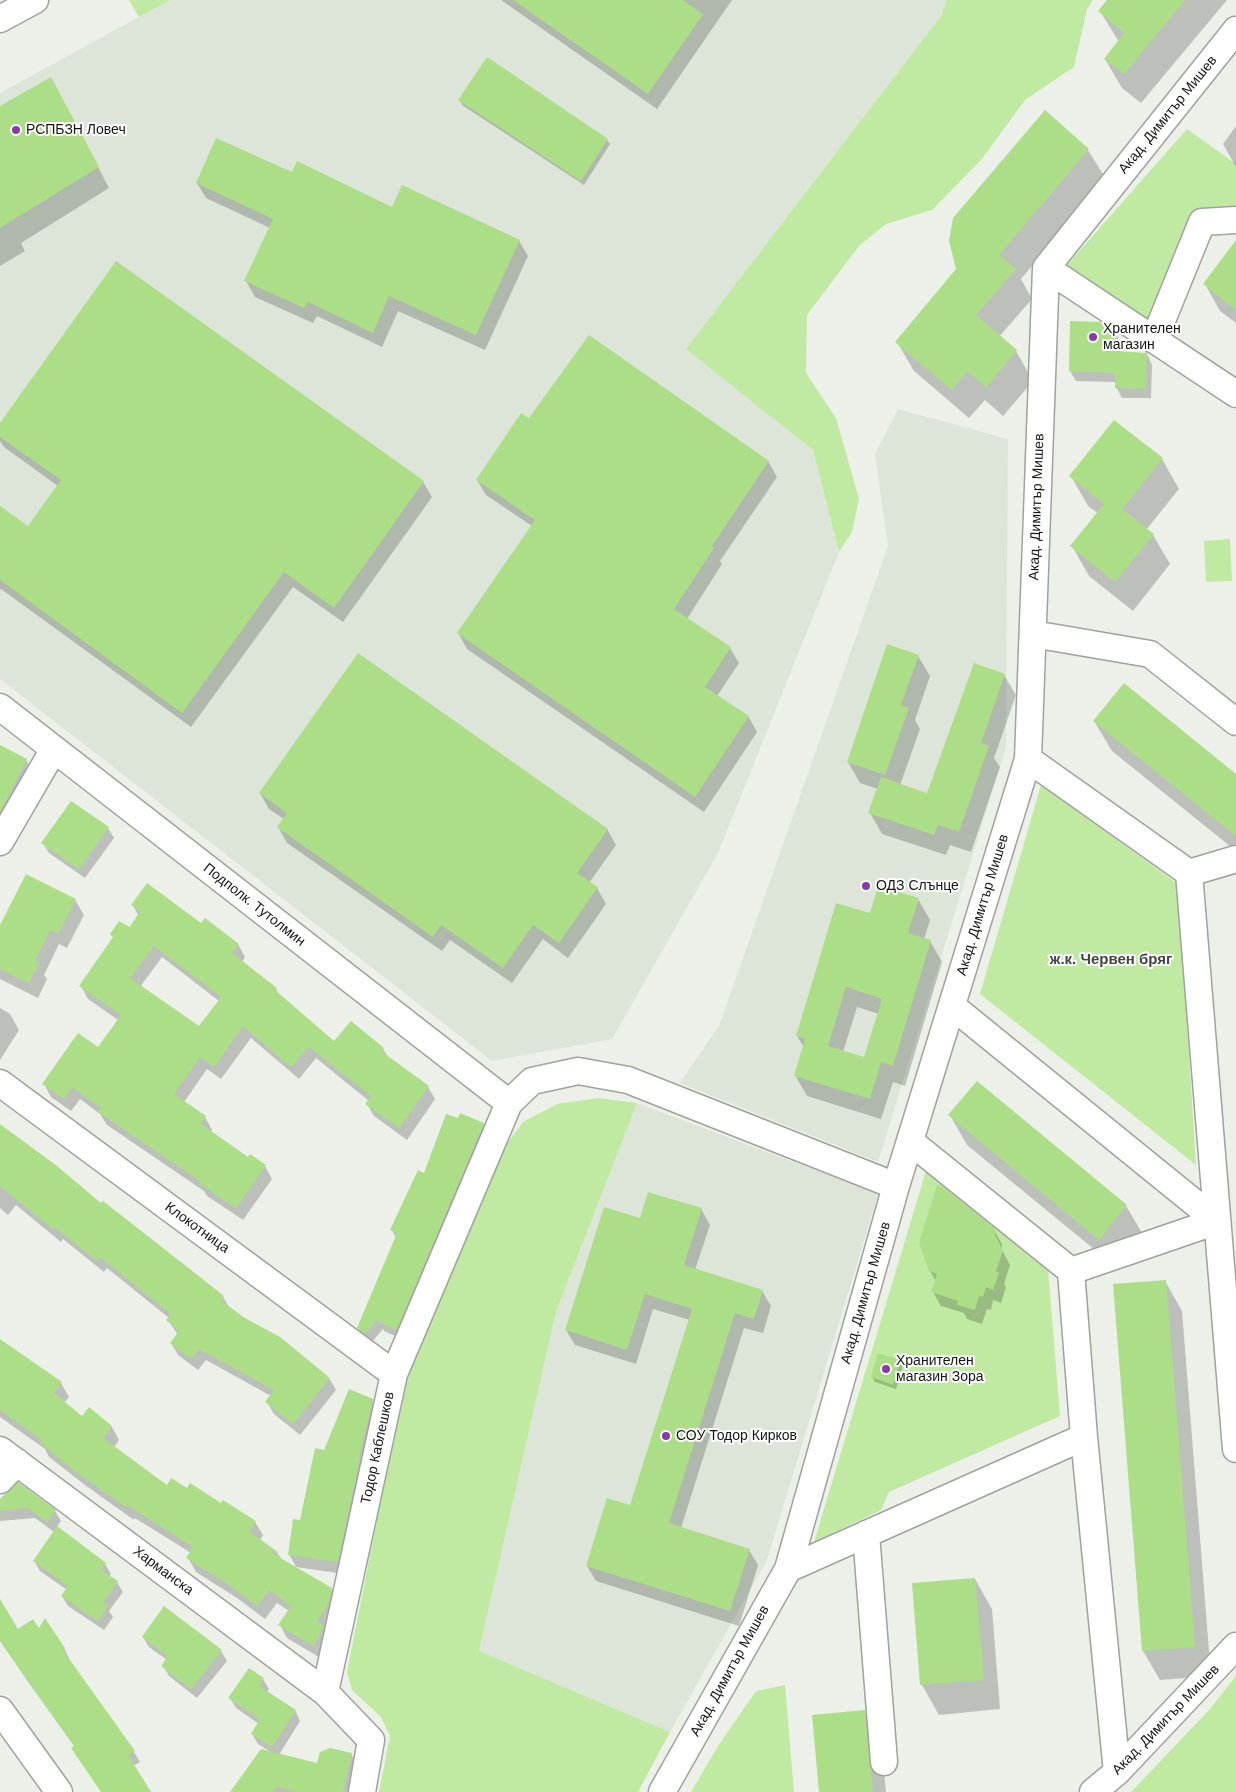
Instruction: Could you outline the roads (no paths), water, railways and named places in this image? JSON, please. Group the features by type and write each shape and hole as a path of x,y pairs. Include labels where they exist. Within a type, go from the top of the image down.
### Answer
{"street":[{"path":"0,19 35,0"},
{"name":"Акад. Димитър Мишев","path":"662,1792 788,1569 896,1186 1028,759 1046,268 1236,30"},
{"path":"1154,340 1202,222 1236,220"},
{"path":"1046,268 1236,394"},
{"path":"1033,634 1150,654 1236,722"},
{"name":"Подполк. Тутолмин","path":"0,706 509,1103"},
{"path":"0,842 54,749"},
{"path":"1028,759 1190,873"},
{"path":"1190,873 1236,859"},
{"path":"1190,873 1217,1221 1229,1276 1236,1449"},
{"path":"952,1006 1217,1221"},
{"path":"509,1103 532,1082 578,1071 628,1080 896,1186"},
{"name":"Клокотница","path":"0,1083 394,1374"},
{"name":"Тодор Каблешков","path":"325,1692 394,1374 509,1103"},
{"path":"911,1142 1072,1271 1084,1437 1117,1772"},
{"path":"1072,1271 1217,1221"},
{"path":"788,1569 1084,1437"},
{"name":"Харманска","path":"6,1464 325,1692"},
{"path":"866,1534 884,1762"},
{"name":"Акад. Димитър Мишев","path":"1093,1792 1117,1772 1236,1646"},
{"path":"325,1692 372,1740 362,1792"},
{"path":"0,1710 59,1792"}],"place":[{"name":"РСПБЗН Ловеч","path":"16,130"},
{"name":"Хранителен магазин","path":"1093,337"},
{"name":"ОДЗ Слънце","path":"866,886"},
{"name":"Хранителен магазин Зора","path":"886,1369"},
{"name":"СОУ Тодор Кирков","path":"666,1436"}],"district":[{"name":"ж.к. Червен бряг","path":"1111,960"}]}
